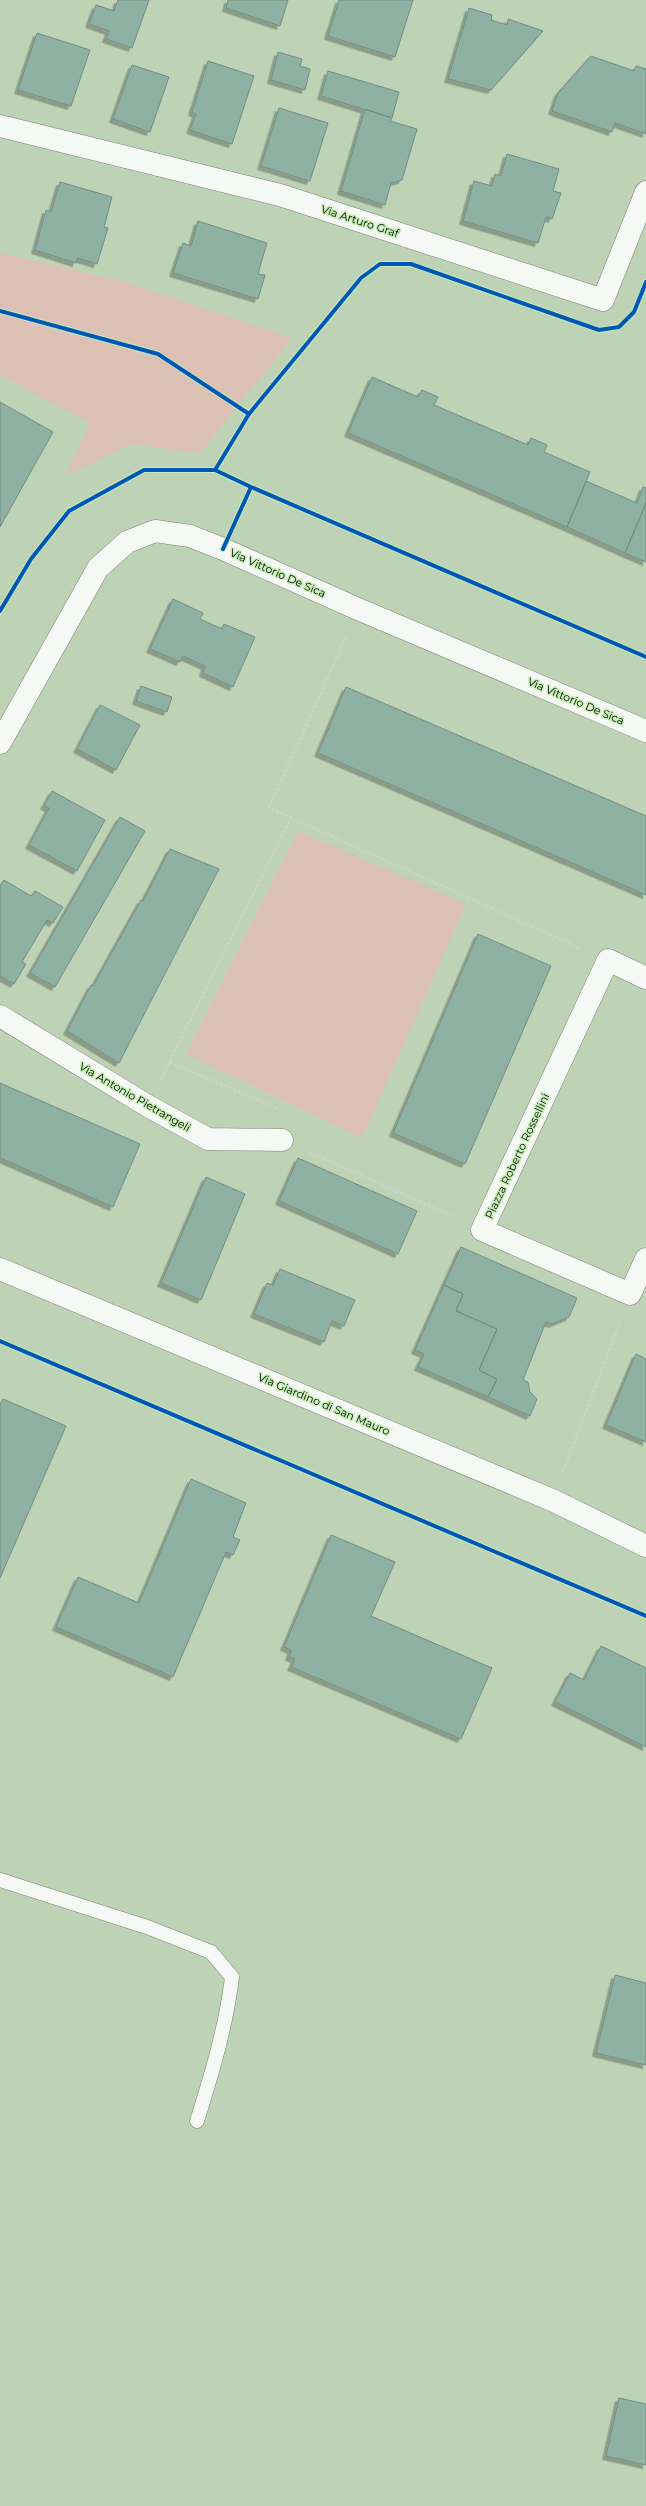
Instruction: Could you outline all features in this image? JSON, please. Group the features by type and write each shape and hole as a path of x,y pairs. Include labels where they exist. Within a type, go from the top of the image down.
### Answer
{"street":[{"name":"Via Arturo Graf","path":"0,126 280,194 603,300 646,192"},
{"name":"Via Vittorio De Sica","path":"0,743 98,568 127,542 155,531 190,536 223,549 358,609 646,731"},
{"path":"608,960 646,978"},
{"name":"Piazza Roberto Rossellini","path":"608,960 482,1230 630,1294"},
{"name":"Via Antonio Pietrangeli","path":"0,1016 148,1106 208,1139 282,1140"},
{"path":"630,1294 646,1259"},
{"name":"Via Giardino di San Mauro","path":"0,1269 552,1500 646,1546"}],"lane":[{"path":"0,1880 147,1927 211,1952 232,1977 228,2014 219,2052 197,2121"}],"path":[{"path":"358,609 269,808 608,960"},
{"path":"148,1106 291,818"},
{"path":"169,1062 291,1114 282,1140 482,1230"},
{"path":"552,1500 630,1294"}],"shaded area":[{"path":"0,253 128,283 292,338 200,453 130,444 65,476 90,423 0,375"},
{"path":"298,831 466,904 362,1138 186,1054"}],"building":[{"path":"118,0 149,0 132,48 106,39 109,31 89,24 96,5 114,11"},
{"path":"228,0 288,0 280,26 226,8"},
{"path":"339,0 413,0 395,57 328,36"},
{"path":"469,8 492,15 491,20 507,25 508,19 543,31 491,90 448,79"},
{"path":"37,33 90,50 71,106 18,90"},
{"path":"278,52 302,59 300,66 310,69 305,90 271,80"},
{"path":"591,56 634,71 636,66 646,69 646,134 615,123 612,132 552,111 558,93"},
{"path":"208,61 254,76 232,144 190,130 196,114 192,112"},
{"path":"132,65 169,77 150,132 113,119"},
{"path":"328,71 399,92 392,118 321,96"},
{"path":"279,108 328,123 310,181 261,166"},
{"path":"365,109 392,118 390,121 417,129 402,180 391,183 385,205 341,191"},
{"path":"507,154 559,169 553,191 561,193 552,219 546,217 538,243 463,221 474,181 492,186 495,174 501,176"},
{"path":"60,182 112,197 104,227 108,228 97,264 77,258 76,263 35,250 46,210 51,212"},
{"path":"198,221 267,243 258,274 265,275 258,299 173,273 183,243 191,246"},
{"path":"372,377 418,397 422,390 438,397 434,405 528,445 531,438 547,445 544,452 590,472 567,527 348,433"},
{"path":"0,402 53,432 0,527"},
{"path":"586,481 637,503 643,487 646,488 646,503 625,553 567,527"},
{"path":"646,503 646,562 625,553"},
{"path":"173,599 203,613 200,619 222,629 224,624 255,637 233,687 203,673 205,666 183,656 180,662 150,649"},
{"path":"141,686 172,697 167,712 136,701"},
{"path":"346,687 646,816 646,895 318,753"},
{"path":"100,705 140,725 116,770 77,749"},
{"path":"52,791 105,820 77,871 29,845 49,808 44,806"},
{"path":"120,817 145,831 55,987 30,973"},
{"path":"170,849 219,869 119,1063 67,1031 91,985 93,986 141,900 143,901"},
{"path":"4,880 31,896 35,891 63,907 53,923 47,920 22,962 26,964 14,984 0,976 0,886"},
{"path":"478,934 551,966 465,1164 393,1133"},
{"path":"0,1083 140,1144 113,1207 0,1158"},
{"path":"298,1158 417,1211 398,1254 279,1201"},
{"path":"206,1177 245,1194 201,1300 161,1283"},
{"path":"461,1247 577,1298 569,1317 552,1324 546,1322 523,1380 528,1382 530,1392 537,1399 530,1416 488,1397 497,1379 479,1370 497,1329 456,1311 463,1294 444,1285"},
{"path":"280,1269 355,1300 344,1326 332,1321 324,1342 254,1314 267,1283 273,1285"},
{"path":"444,1285 463,1294 456,1311 497,1329 479,1370 497,1379 488,1397 418,1367 424,1354 415,1350"},
{"path":"636,1354 646,1359 646,1442 606,1425"},
{"path":"3,1399 66,1426 0,1578 0,1405"},
{"path":"191,1479 246,1503 233,1537 240,1540 233,1555 226,1552 173,1677 56,1627 78,1577 139,1603"},
{"path":"331,1535 395,1562 371,1616 492,1668 461,1739 291,1667 295,1659 289,1657 291,1650 284,1647"},
{"path":"601,1646 646,1668 646,1747 555,1702 570,1673 584,1680"},
{"path":"615,1975 646,1983 646,2065 596,2053"},
{"path":"619,2398 646,2404 646,2465 606,2456"}],"cycle path":[{"path":"249,414 361,278 380,264 411,264 599,330 619,327 634,312 646,282"},
{"path":"0,311 158,354 249,414 215,470 251,487 223,549"},
{"path":"0,611 31,559 69,511 144,470 215,470"},
{"path":"251,487 646,657"},
{"path":"0,1341 646,1616"}]}
